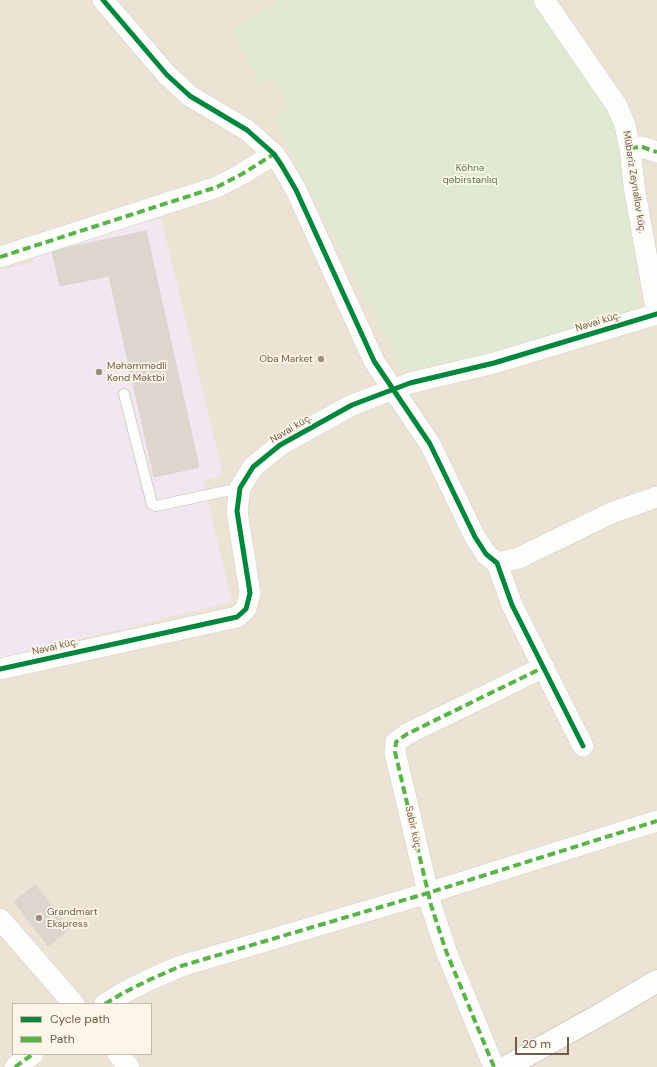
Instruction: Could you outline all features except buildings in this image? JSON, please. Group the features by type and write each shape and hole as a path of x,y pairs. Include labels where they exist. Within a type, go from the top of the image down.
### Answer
{"street":[{"path":"103,0 167,75 190,96 247,130 274,154 282,166 296,190 374,362 410,412 430,444 475,537 486,554 497,563 512,605 583,746"},
{"name":"Mübariz Zeynallov küç.","path":"544,0 617,106 625,125 630,148 634,186 657,315"},
{"path":"630,148 642,147 657,152"},
{"path":"0,257 217,187 242,174 274,154"},
{"name":"Nəvai küç.","path":"0,669 237,617 246,609 250,593 237,511 240,488 253,467 280,445 352,405 410,383 494,363 657,315"},
{"path":"497,563 519,558 611,513 657,497"},
{"name":"Sabir küç.","path":"494,1067 446,951 428,893 396,752 396,742 407,734 544,667"},
{"path":"107,1003 151,979 181,966 428,893 657,821"},
{"path":"0,919 73,1003"},
{"path":"506,1067 603,1013 657,980"},
{"path":"15,1067 33,1055"},
{"path":"119,1055 129,1067"}],"lane":[{"path":"124,394 152,504 156,506 240,488"}],"shaded area":[{"path":"0,0 657,0 657,1067 0,1067"},
{"name":"Məhəmmədli Kənd Məktbi","path":"161,218 223,475 203,481 232,602 0,659 0,270 33,262 30,251"}],"green space":[{"name":"Köhnə qəbirstanlıq","path":"281,0 531,0 603,100 615,123 620,146 640,307 493,355 402,371 273,117 290,110 274,78 260,84 231,30"}],"marked path":[{"path":"630,148 642,147 657,152"},
{"path":"0,257 217,187 242,174 274,154"},
{"path":"494,1067 446,951 431,905 395,752 396,742 407,734 544,667"},
{"path":"107,1003 151,979 181,966 428,893 657,821"},
{"path":"15,1067 32,1055"}],"cycle path":[{"path":"103,0 167,75 190,96 247,130 274,154 282,166 296,190 374,361 430,444 475,537 486,554 497,563 512,605 583,746"},
{"path":"0,669 237,617 246,609 250,593 237,511 240,488 253,467 280,445 352,405 410,383 494,363 657,314"}],"place":[{"name":"Oba Market","path":"321,359"},
{"name":"Məhəmmədli Kənd Məktbi","path":"99,372"},
{"name":"Grandmart Ekspress","path":"39,918"}]}
